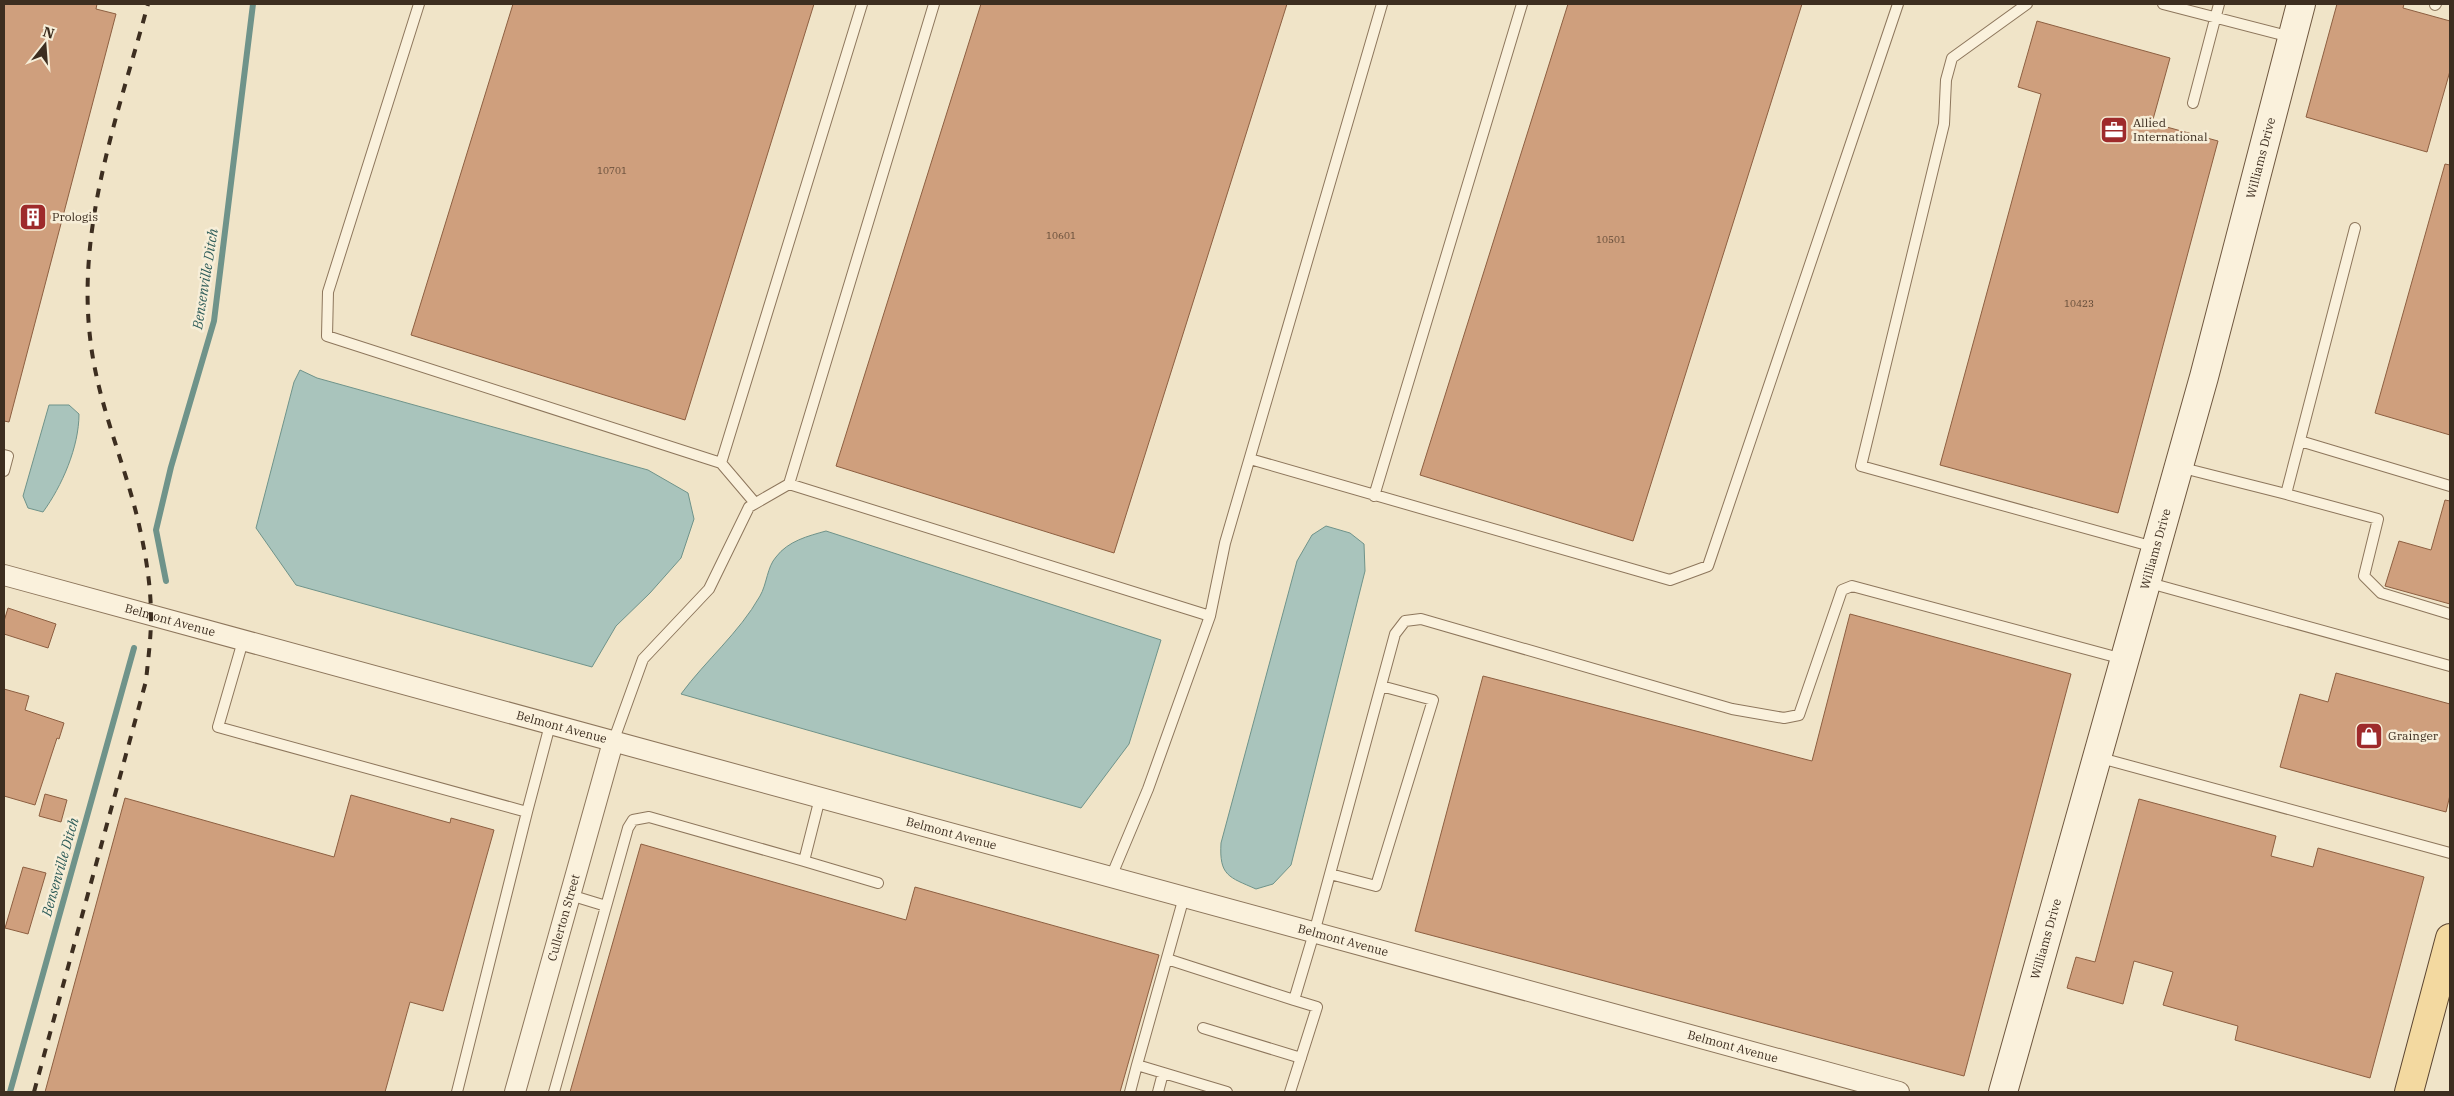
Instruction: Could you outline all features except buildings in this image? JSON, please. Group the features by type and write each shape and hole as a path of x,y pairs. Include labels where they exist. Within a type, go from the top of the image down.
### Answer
{"main road":[{"name":"Williams Drive","path":"2003,1092 2206,368 2300,4"},
{"path":"2409,1092 2450,938"}],"street":[{"name":"Belmont Avenue","path":"4,576 1899,1092"},
{"name":"Cullerton Street","path":"515,1092 613,742"}],"lane":[{"path":"418,4 328,292 327,336 722,463 755,503"},
{"path":"722,463 862,4"},
{"path":"613,742 643,659 709,589 749,507 788,484 934,4"},
{"path":"1111,877 1148,789 1210,616 1225,543 1382,4"},
{"path":"1374,496 1522,4"},
{"path":"1250,459 1670,580 1708,566 1898,4"},
{"path":"2028,4 1952,58 1946,80 1944,124 1862,466 2155,547"},
{"path":"2163,4 2292,38"},
{"path":"2193,103 2219,4"},
{"path":"2286,494 2355,228"},
{"path":"2300,441 2450,486"},
{"path":"4,455 8,456 4,471"},
{"path":"2178,467 2286,494 2378,520 2364,576 2381,593 2450,614"},
{"path":"788,484 1210,616"},
{"path":"2145,582 2450,666"},
{"path":"1294,1000 1395,634 1405,621 1421,619 1732,709 1784,718 1799,715 1842,590 1852,586 2123,659"},
{"path":"243,641 218,727 527,812"},
{"path":"1330,874 1376,886 1433,700 1381,686"},
{"path":"457,1092 550,725"},
{"path":"2096,757 2450,853"},
{"path":"804,861 820,798"},
{"path":"554,1092 628,828 634,820 641,817 648,818 878,883"},
{"path":"570,896 606,906"},
{"path":"1130,1092 1184,898"},
{"path":"1167,959 1317,1007 1290,1092"},
{"path":"1203,1028 1301,1058"},
{"path":"1137,1065 1227,1092"},
{"path":"1158,1092 1163,1073"}],"water":[{"path":"300,370 317,378 648,470 688,493 694,519 681,558 650,593 616,626 592,667 296,585 256,528 294,382"},
{"path":"49,405 69,405 79,414 73,453 57,490 43,512 28,508 23,496"},
{"path":"1326,526 1350,533 1364,544 1365,571 1291,865 1273,884 1256,889 1233,878 1224,869 1221,843 1297,561 1312,535"},
{"path":"826,531 1161,640 1129,744 1081,808 681,694 752,609 760,596 773,561 781,551 792,543"}],"waterway":[{"name":"Bensenville Ditch","path":"166,581 156,530 171,467 214,321 253,4"},
{"name":"Bensenville Ditch","path":"10,1092 134,648"}],"railway":[{"path":"34,1092 146,681 151,617 146,559 133,501 97,379 90,337 88,294 90,252 103,168 148,4"}],"place":[{"name":"Allied International","path":"2114,130"},
{"name":"Prologis","path":"33,217"},
{"name":"Grainger","path":"2369,736"}]}
